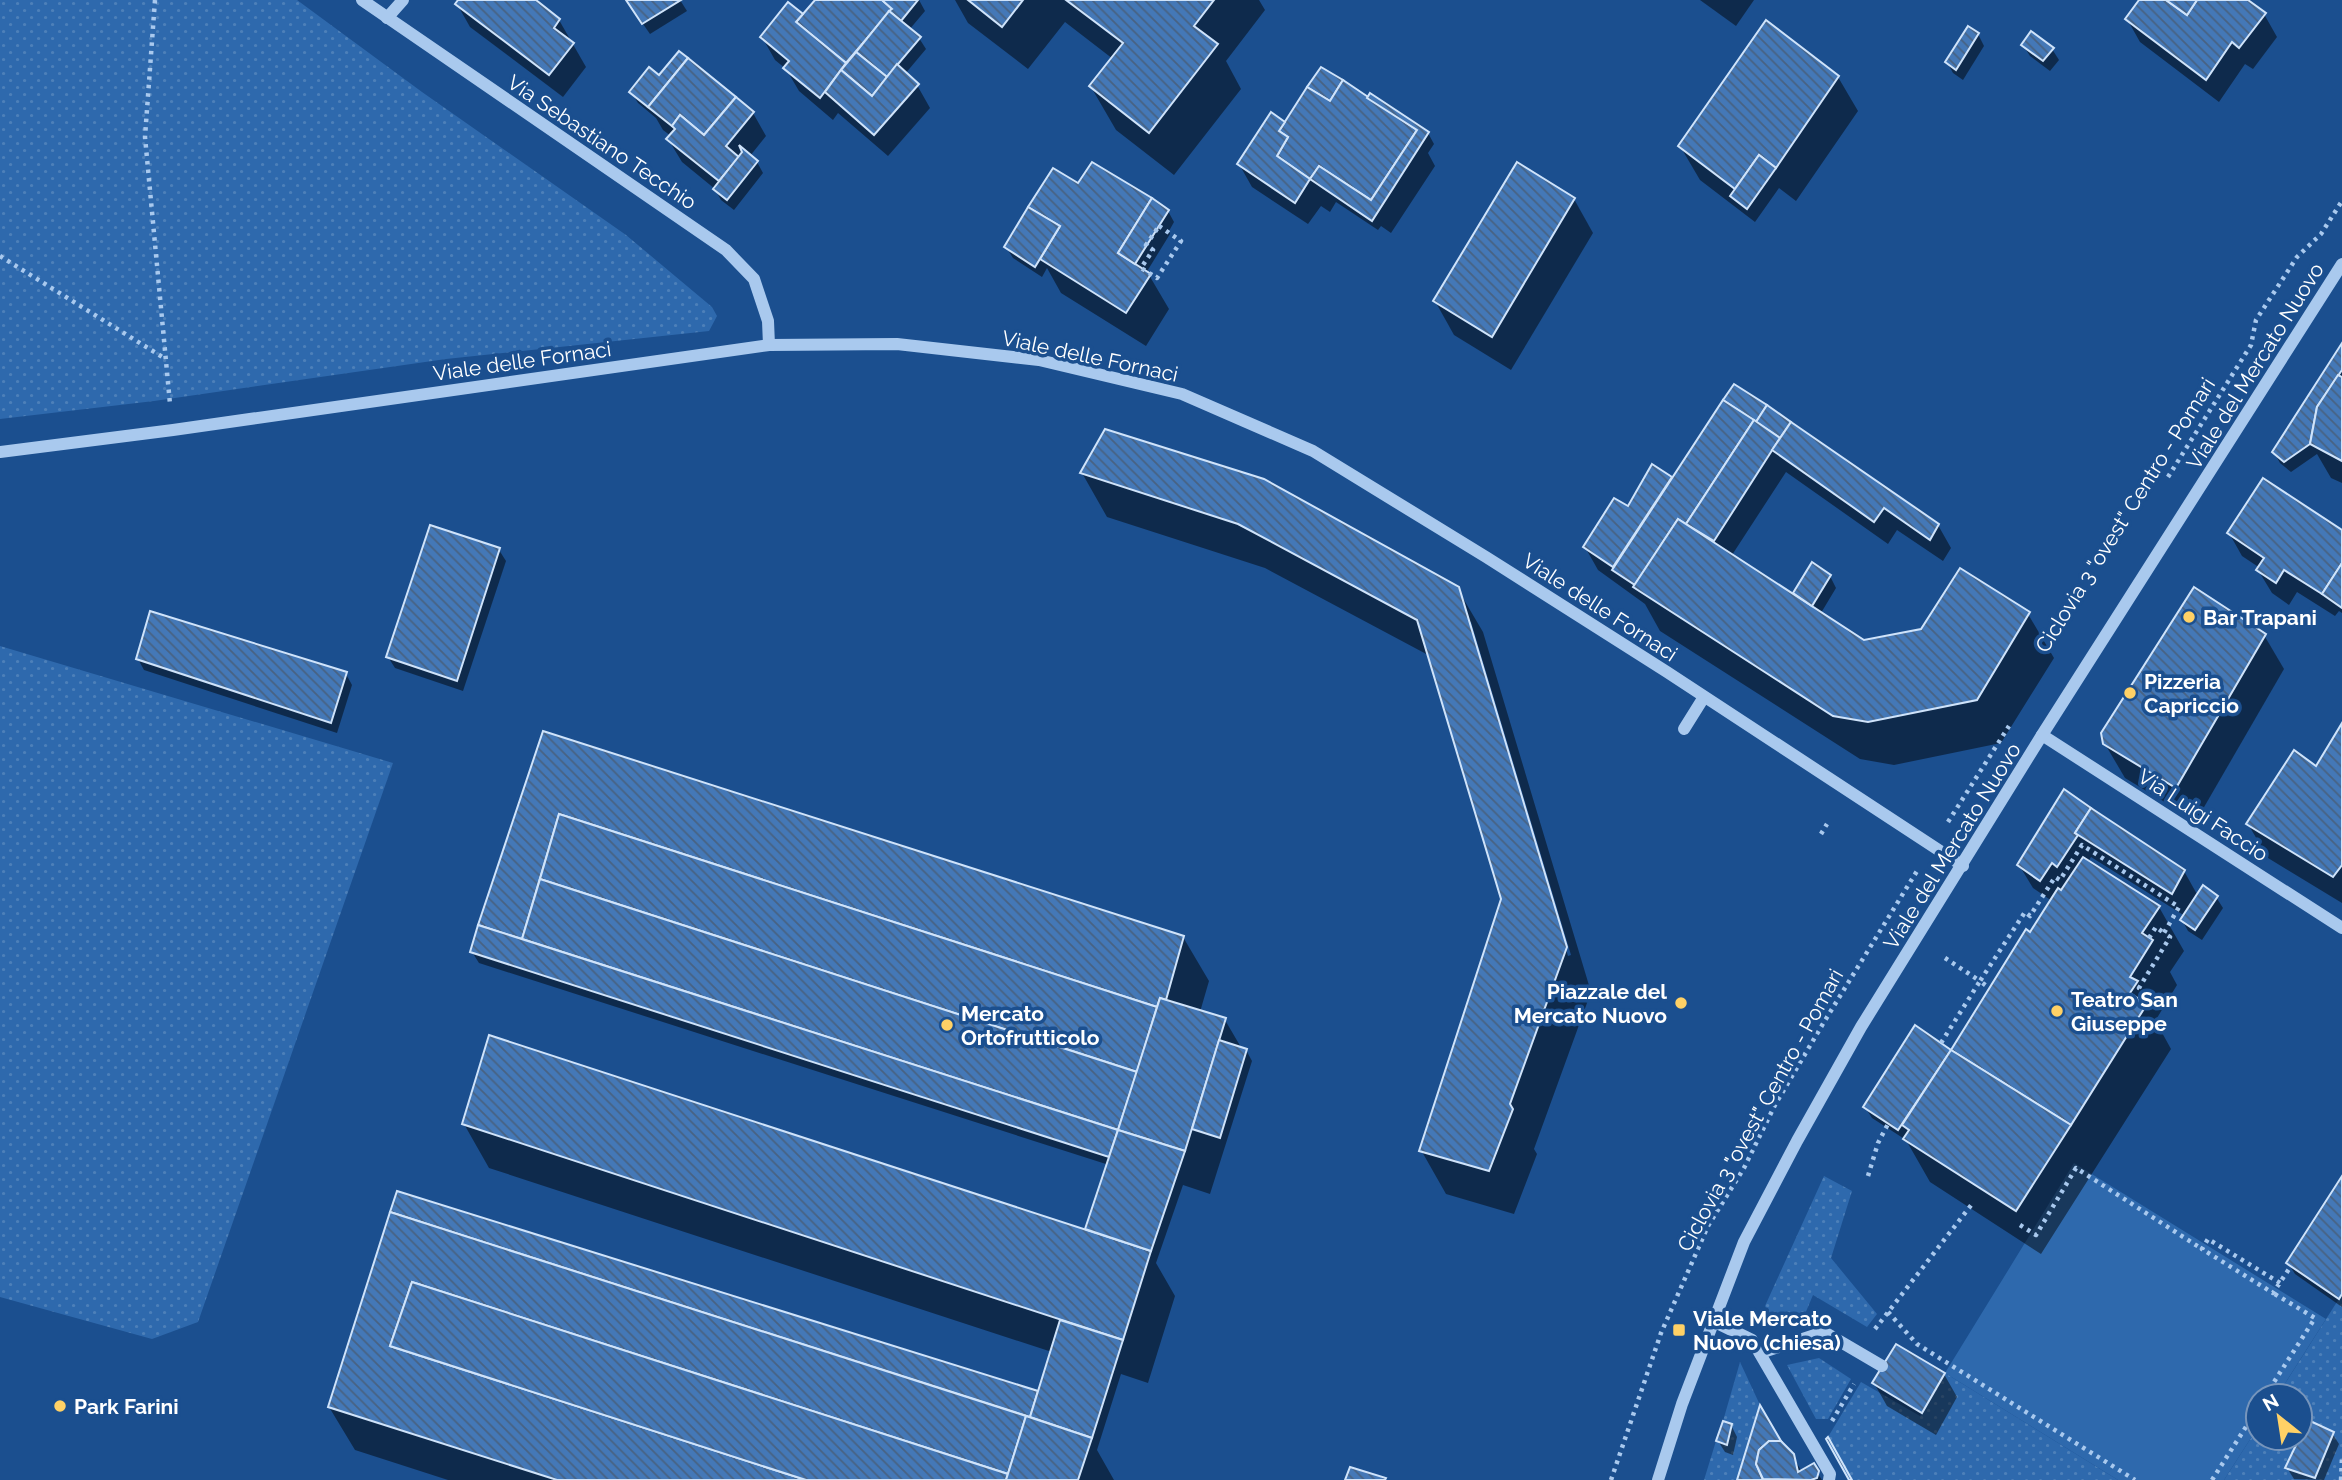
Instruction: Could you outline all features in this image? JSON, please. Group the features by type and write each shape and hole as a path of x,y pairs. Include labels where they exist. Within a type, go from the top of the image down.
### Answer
{"street":[{"name":"Via Sebastiano Tecchio","path":"362,0 726,250 754,279 768,321 769,345"},
{"path":"387,18 403,0"},
{"name":"Viale del Mercato Nuovo","path":"1658,1480 1682,1404 1744,1242 1861,1027 2042,735 2342,264"},
{"name":"Viale delle Fornaci","path":"0,452 769,345 898,344 1027,359 1182,394 1313,451 1486,557 1963,866"},
{"path":"1684,729 1704,697"},
{"name":"Via Luigi Faccio","path":"2042,735 2342,928"},
{"path":"1713,1321 1752,1340 1830,1474 1829,1480"},
{"path":"1760,1353 1824,1332 1882,1366"}],"path":[{"path":"155,0 145,137 164,358 173,430"},
{"name":"Ciclovia 3 \"ovest\" Centro - Pomari","path":"2162,486 2251,345 2256,320 2297,257 2321,234 2342,201"},
{"path":"1159,226 1181,241 1157,278 1141,268 1153,250 1146,245 1159,226"},
{"path":"0,256 164,358"},
{"path":"1932,846 2015,717"},
{"path":"1821,834 1828,824"},
{"path":"1941,1043 2025,912 2030,916 2055,877 2060,880 2082,845 2179,907 2164,933"},
{"name":"Ciclovia 3 \"ovest\" Centro - Pomari","path":"1611,1480 1661,1333 1708,1226 1744,1167 1775,1105 1932,846"},
{"path":"2149,938 2155,927 2170,937 2139,988 2161,1002"},
{"path":"1945,958 1989,988"},
{"path":"1868,1176 1878,1143 1888,1124"},
{"path":"2020,1224 2036,1236 2076,1168 2315,1318 2274,1382"},
{"path":"1811,1440 1825,1432 1888,1312 1972,1204"},
{"path":"2202,1249 2208,1238 2280,1283"},
{"path":"2273,1293 2291,1266"},
{"path":"1888,1312 1917,1344 2135,1480"},
{"path":"2212,1480 2244,1430"},
{"path":"2341,1480 2342,1457"}],"shaded area":[{"path":"0,0 297,0 422,92 626,235 712,307 717,316 709,331 446,359 154,401 0,419"},
{"path":"0,646 393,763 198,1322 152,1339 0,1297"},
{"path":"2074,1163 2326,1319 2286,1382 2244,1382 2244,1449 2224,1480 2118,1480 1945,1373"},
{"path":"1824,1176 1852,1191 1831,1258 1877,1314 1867,1327 1813,1295 1802,1321 1775,1328 1765,1306"},
{"path":"2342,1294 2342,1480 2224,1480 2244,1449 2244,1452 2314,1452 2314,1382 2286,1382"},
{"path":"1819,1358 1851,1379 1828,1419 1816,1419 1787,1365"},
{"path":"1740,1362 1760,1405 1737,1480 1704,1480 1716,1441 1726,1445 1732,1424 1723,1421"},
{"path":"1945,1373 2118,1480 1852,1480 1828,1437 1861,1382 1920,1416"}],"building":[{"path":"458,0 536,0 560,19 554,28 574,43 549,75 455,4"},
{"path":"626,0 681,0 642,24"},
{"path":"815,0 882,0 892,9 846,63 796,22"},
{"path":"882,0 918,0 901,21 889,11 892,9"},
{"path":"968,0 1023,0 1002,27"},
{"path":"1066,0 1214,0 1194,26 1218,44 1149,133 1089,86 1123,43"},
{"path":"2139,0 2166,0 2187,15 2197,0 2248,0 2266,13 2239,48 2232,42 2206,80 2125,19"},
{"path":"2166,0 2197,0 2187,15"},
{"path":"788,2 803,14 796,22 846,63 820,98 783,68 789,61 760,37"},
{"path":"889,11 921,37 887,77 856,52"},
{"path":"1766,20 1839,76 1776,168 1759,155 1735,189 1678,146"},
{"path":"1968,26 1979,33 1956,70 1945,62"},
{"path":"2031,31 2054,48 2043,61 2021,45"},
{"path":"679,51 688,58 648,107 629,92 649,67 659,75"},
{"path":"856,52 887,77 872,96 841,70"},
{"path":"688,58 736,97 704,135 680,115 672,126 648,107"},
{"path":"897,64 919,84 874,135 825,92 841,70 872,96"},
{"path":"1321,67 1343,80 1330,101 1307,87"},
{"path":"1343,80 1417,130 1371,200 1319,166 1310,179 1277,156 1288,137 1279,131 1307,87 1330,101"},
{"path":"1370,93 1429,132 1372,221 1310,179 1319,166 1371,200 1417,130 1367,98"},
{"path":"736,97 754,112 726,146 739,157 719,181 666,139 675,129 672,126 680,115 704,135"},
{"path":"1271,112 1285,122 1279,131 1288,137 1277,156 1310,179 1295,203 1237,164"},
{"path":"739,145 758,161 727,200 713,189 742,152"},
{"path":"1759,155 1776,168 1747,209 1730,196"},
{"path":"1092,162 1152,198 1118,253 1151,274 1126,313 1040,259 1060,226 1028,207 1053,168 1078,183"},
{"path":"1517,162 1575,198 1492,337 1433,301"},
{"path":"1152,198 1169,210 1135,264 1118,253"},
{"path":"1028,207 1060,226 1035,267 1004,247"},
{"path":"2342,343 2342,370 2317,407 2310,444 2284,462 2272,452"},
{"path":"2338,375 2342,377 2342,461 2310,444 2317,407"},
{"path":"1734,384 1767,405 1756,422 1723,400"},
{"path":"1723,400 1754,420 1686,524 1678,519 1635,585 1612,570"},
{"path":"1767,405 1791,422 1780,438 1756,422"},
{"path":"1754,420 1780,438 1714,541 1686,524"},
{"path":"1791,422 1939,524 1930,540 1884,508 1874,522 1772,450"},
{"path":"1105,429 1264,479 1459,587 1567,947 1510,1104 1513,1109 1489,1171 1419,1151 1501,899 1417,620 1238,524 1080,473"},
{"path":"1652,464 1672,477 1613,567 1583,547 1614,498 1628,506"},
{"path":"2263,478 2342,530 2342,563 2322,594 2284,570 2276,583 2256,570 2264,558 2227,533"},
{"path":"1678,519 1864,640 1921,629 1960,568 2030,612 1977,700 1868,722 1833,716 1633,587"},
{"path":"430,525 500,548 457,681 386,657"},
{"path":"1812,562 1831,575 1812,606 1793,593"},
{"path":"2342,563 2342,608 2322,594"},
{"path":"2194,587 2266,634 2176,788 2103,744 2101,733"},
{"path":"150,611 347,672 331,723 136,659"},
{"path":"2342,723 2342,865 2333,877 2246,824 2294,750 2316,766"},
{"path":"543,731 1184,936 1166,1000 1160,998 1157,1007 559,814 522,939 478,925"},
{"path":"2064,789 2091,808 2075,833 2078,835 2057,867 2052,863 2040,881 2017,865"},
{"path":"2091,808 2185,870 2172,894 2075,833"},
{"path":"559,814 1157,1007 1137,1072 540,879"},
{"path":"2083,857 2160,906 2142,933 2153,940 2130,977 2138,981 2130,993 2147,1004 2071,1125 1951,1050 2026,929 2030,932 2058,888 2061,890"},
{"path":"540,879 1137,1072 1118,1130 522,939"},
{"path":"2203,885 2218,896 2195,930 2180,920"},
{"path":"478,925 1118,1130 1109,1157 470,952"},
{"path":"1160,998 1226,1018 1185,1151 1118,1130"},
{"path":"1915,1025 1951,1050 1898,1130 1863,1107"},
{"path":"489,1035 1151,1251 1123,1340 462,1124"},
{"path":"1219,1040 1247,1049 1220,1138 1192,1129"},
{"path":"1951,1050 2071,1125 2016,1211 1903,1139 1909,1130 1902,1125"},
{"path":"1118,1130 1185,1151 1151,1251 1085,1229"},
{"path":"2342,1176 2342,1294 2339,1299 2286,1263"},
{"path":"397,1191 1038,1391 1030,1417 390,1212"},
{"path":"390,1212 1026,1416 1008,1474 412,1282 390,1346 806,1480 557,1480 328,1407"},
{"path":"412,1282 1008,1474 1006,1480 806,1480 390,1346"},
{"path":"1060,1320 1123,1340 1092,1438 1030,1417"},
{"path":"1896,1344 1945,1373 1922,1413 1872,1383"},
{"path":"1760,1405 1781,1441 1769,1441 1759,1450 1756,1464 1763,1480 1737,1480"},
{"path":"1026,1416 1092,1438 1078,1480 1006,1480"},
{"path":"1723,1421 1732,1424 1727,1445 1716,1441"},
{"path":"2314,1423 2334,1432 2315,1478 2285,1468 2293,1452 2314,1452"},
{"path":"1828,1437 1852,1480 1849,1480 1826,1439"},
{"path":"1769,1441 1781,1441 1794,1454 1798,1472 1814,1463 1819,1471 1817,1478 1763,1479 1756,1464 1759,1450"},
{"path":"1350,1467 1386,1478 1345,1480"}],"place":[{"name":"Bar Trapani","path":"2189,617"},
{"name":"Pizzeria Capriccio","path":"2130,693"},
{"name":"Piazzale del Mercato Nuovo","path":"1681,1003"},
{"name":"Teatro San Giuseppe","path":"2057,1011"},
{"name":"Mercato Ortofrutticolo","path":"947,1025"},
{"name":"Viale Mercato Nuovo (chiesa)","path":"1679,1330"},
{"name":"Park Farini","path":"60,1406"}]}
